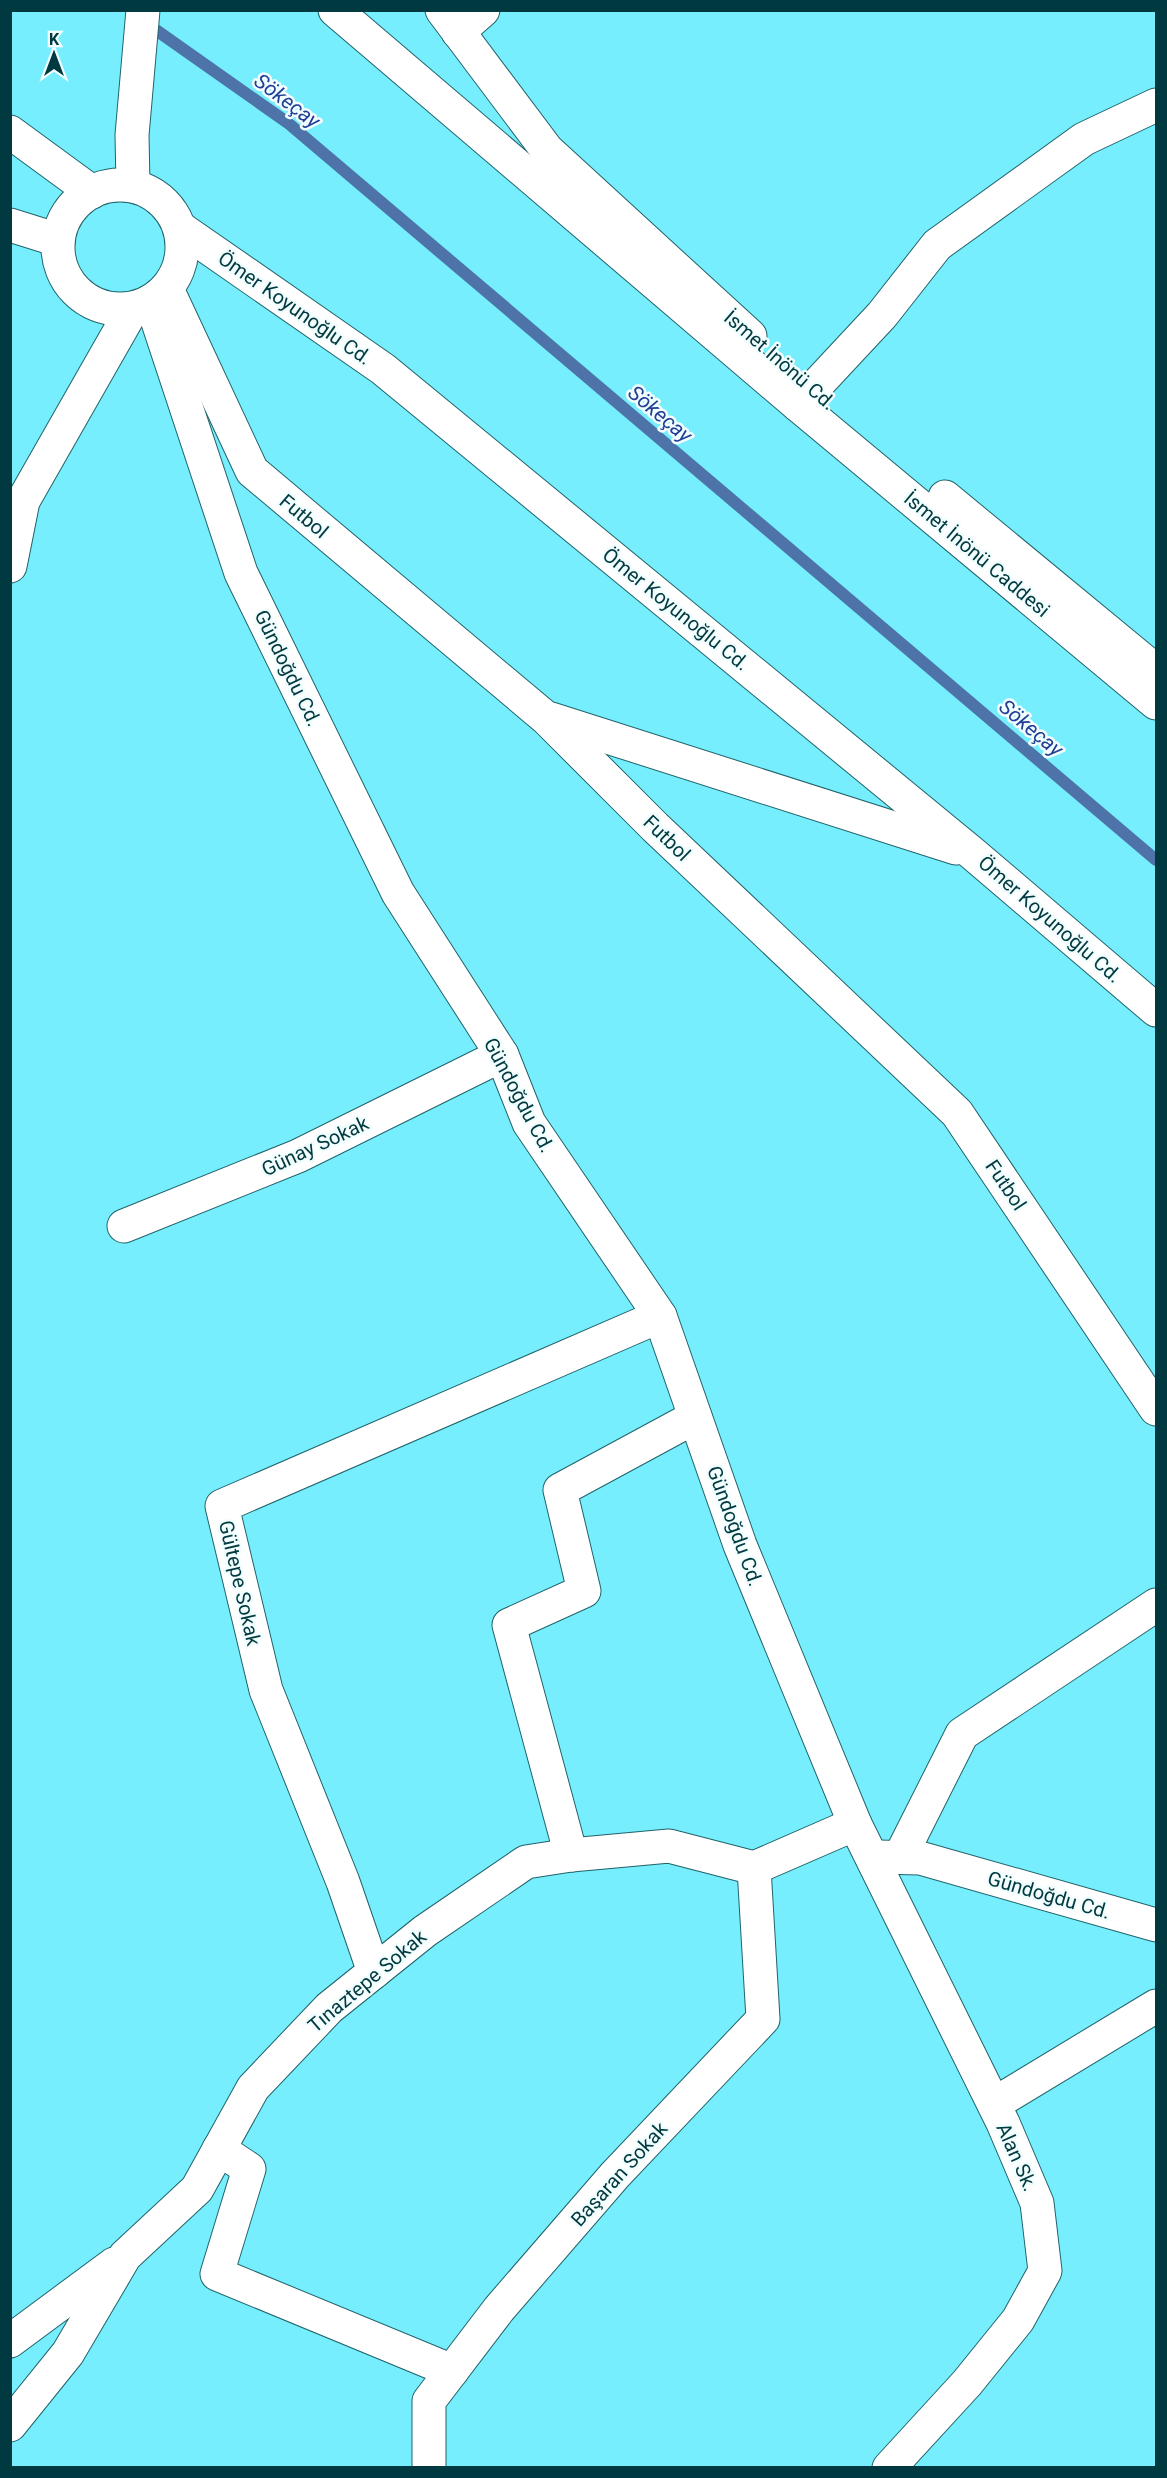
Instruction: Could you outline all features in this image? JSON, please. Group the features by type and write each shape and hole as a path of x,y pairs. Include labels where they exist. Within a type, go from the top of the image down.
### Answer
{"street":[{"path":"134,186 132,135 142,10"},
{"name":"İsmet İnönü Cd.","path":"335,10 806,397 1156,671"},
{"path":"450,21 483,10"},
{"name":"İsmet İnönü Cd.","path":"450,21 547,150 751,337 806,397"},
{"path":"806,397 882,315 937,245 1084,139 1156,105"},
{"path":"10,132 92,192"},
{"path":"10,566 23,501 151,299 178,270 183,249 180,228 170,209 154,194 134,186 112,185 92,192 74,204 63,220 58,240 59,259 66,278 78,293 94,304 113,309 151,299"},
{"path":"10,225 58,240"},
{"name":"Ömer Koyunoğlu Cd.","path":"180,228 383,369 972,853 1156,1010"},
{"name":"Futbol","path":"151,299 252,471 546,718 656,827 957,1113 1156,1409"},
{"name":"Gündoğdu Cd.","path":"151,299 241,573 398,893 502,1055 529,1123 660,1316 740,1545 855,1824"},
{"name":"İsmet İnönü Caddesi","path":"806,397 1156,703"},
{"path":"546,718 972,853"},
{"name":"Günay Sokak","path":"124,1226 298,1156 502,1055"},
{"name":"Gültepe Sokak","path":"374,1972 343,1882 266,1690 222,1506 660,1316"},
{"path":"571,1855 509,1625 584,1591 560,1490 695,1417"},
{"path":"885,1857 962,1734 1156,1605"},
{"path":"754,1868 855,1824"},
{"name":"Alan Sk.","path":"855,1824 885,1857 1037,2203 1045,2271 1018,2320 967,2383 889,2468"},
{"name":"Tınaztepe Sokak","path":"10,2425 68,2353 126,2256 197,2190 253,2088 329,2008 425,1930 526,1862 571,1855 669,1846 754,1868"},
{"name":"Gündoğdu Cd.","path":"885,1857 920,1858 1156,1925"},
{"name":"Başaran Sokak","path":"429,2468 429,2401 499,2309 615,2175 763,2019 754,1868"},
{"path":"994,2104 1156,2006"},
{"path":"219,2150 249,2169 217,2274 452,2371"},
{"path":"10,2341 126,2256"}],"waterway":[{"name":"Sökeçay","path":"146,23 288,123 1156,860"}]}
